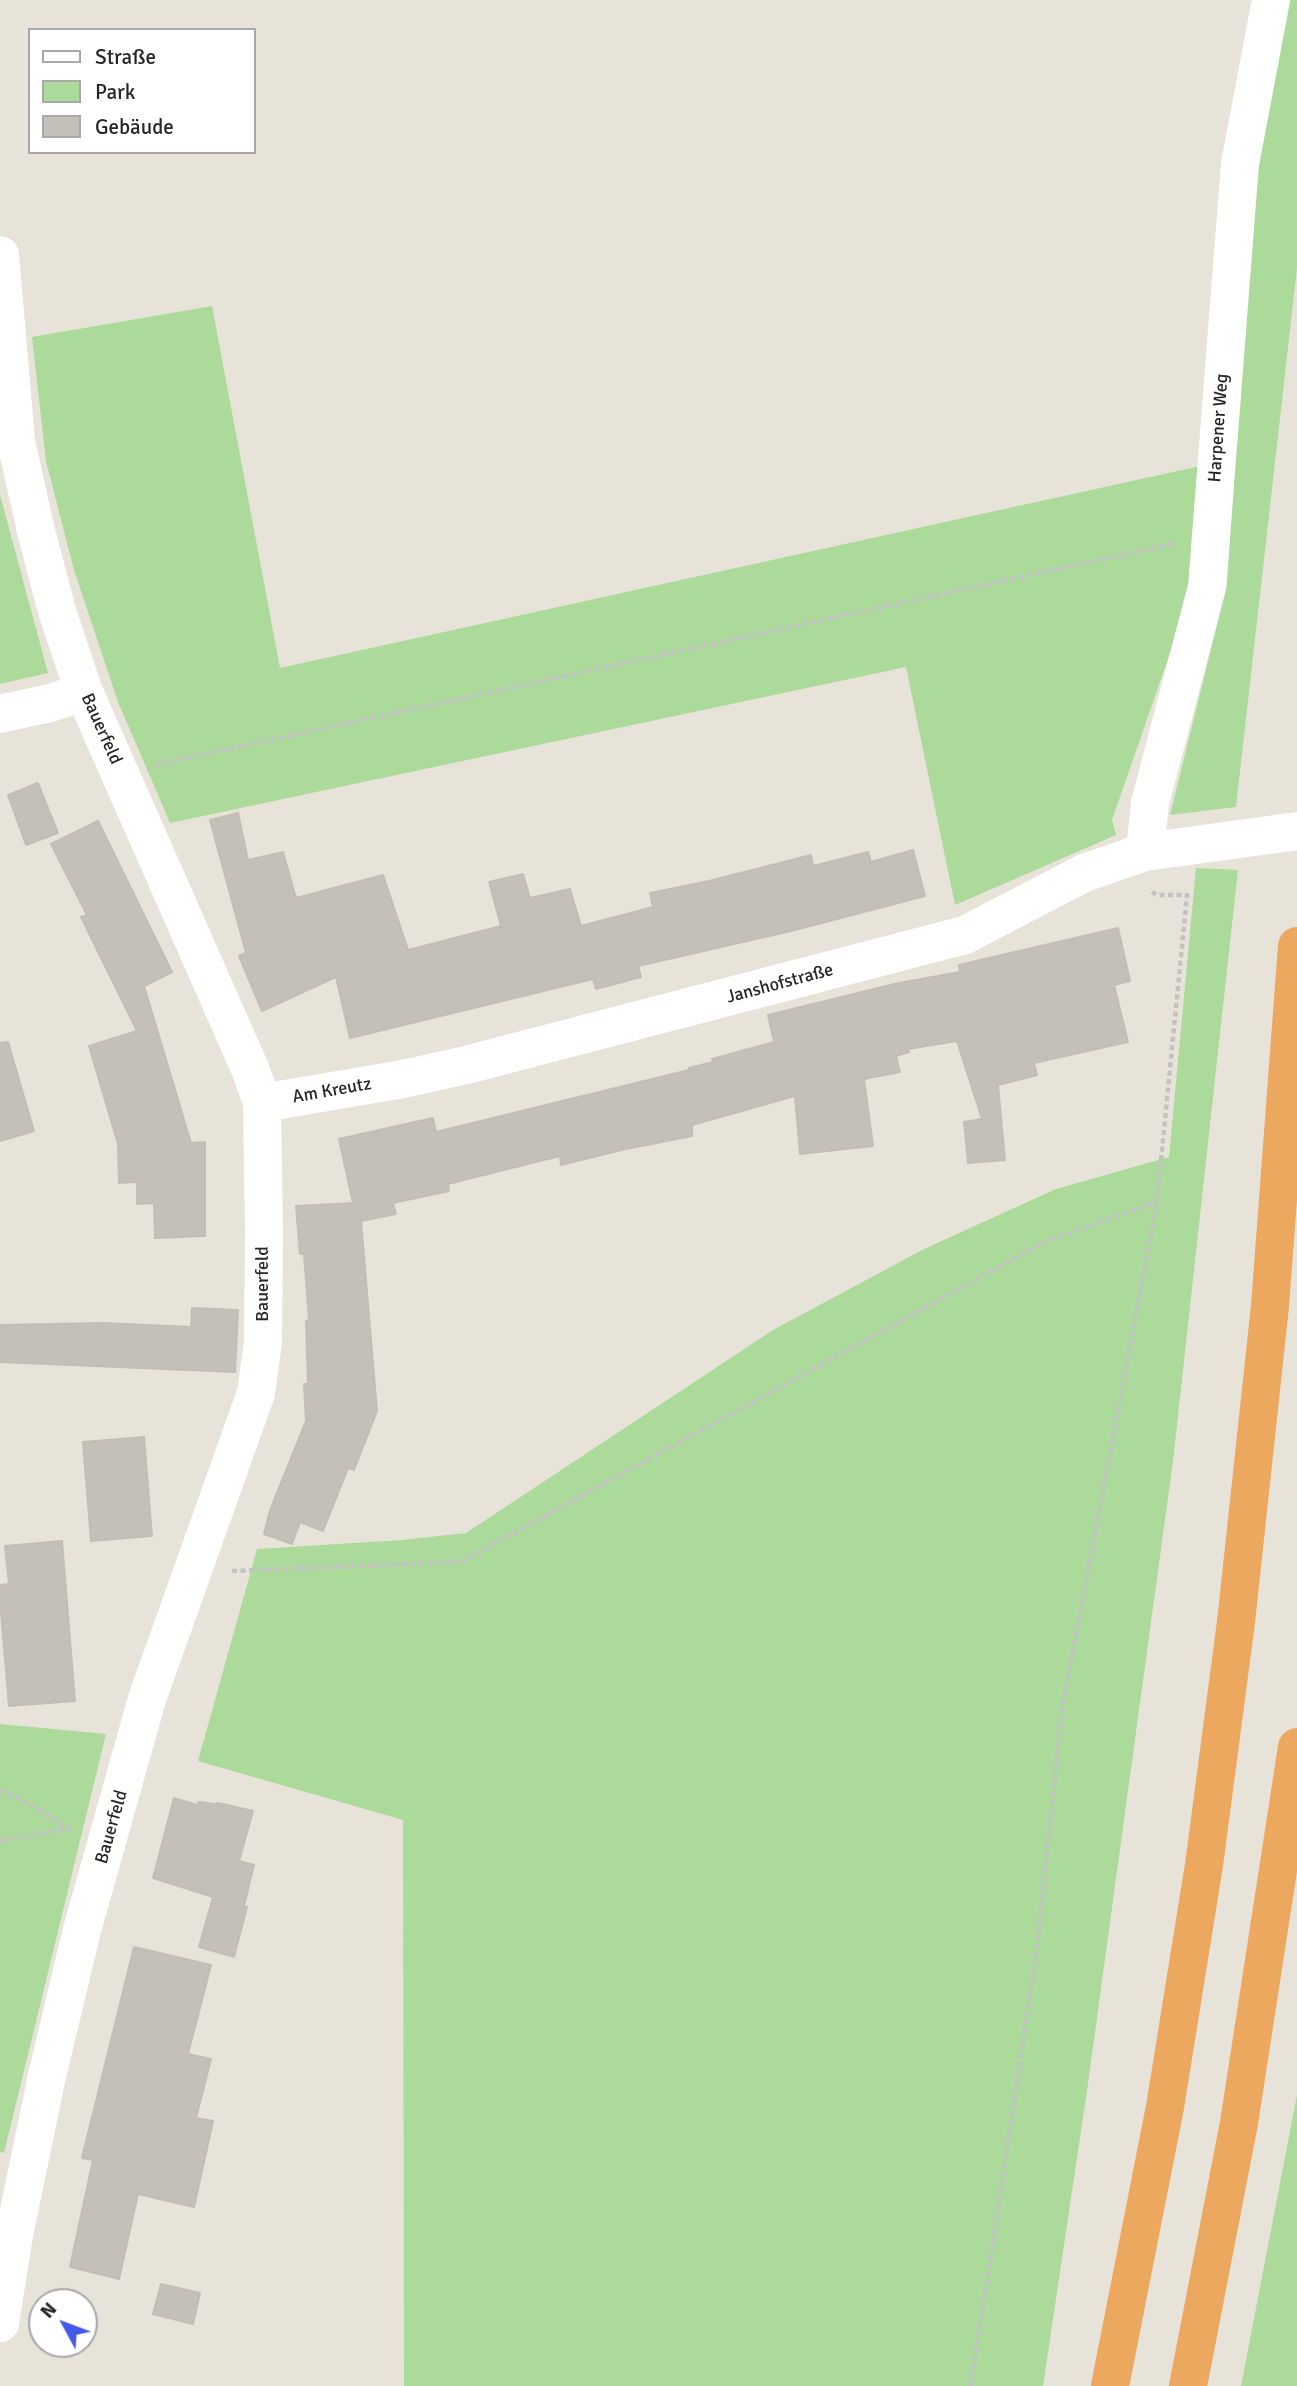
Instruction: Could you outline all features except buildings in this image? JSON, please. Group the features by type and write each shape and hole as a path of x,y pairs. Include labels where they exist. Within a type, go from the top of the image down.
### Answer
{"highway":[{"path":"1110,2386 1167,2093 1204,1865 1236,1622 1270,1306 1297,946"},
{"path":"1188,2386 1239,2123 1297,1746"}],"street":[{"name":"Harpener Weg","path":"1145,852 1150,803 1207,587 1240,164 1271,0"},
{"name":"Bauerfeld","path":"0,255 16,441 24,485 57,611 84,692 251,1071 262,1103 263,1288 260,1375 250,1415 147,1699 82,1930 47,2076 14,2235 0,2323"},
{"path":"0,714 84,692"},
{"name":"Janshofstraße","path":"402,1079 690,1008 965,935 1084,873 1145,852 1297,831"},
{"name":"Am Kreutz","path":"262,1103 402,1079"}],"path":[{"path":"120,772 1174,544"},
{"path":"971,2386 1036,1957 1062,1710 1157,1202 1187,895"},
{"path":"192,1572 461,1562 1043,1243 1157,1202"},
{"path":"0,1790 29,1804 67,1828"},
{"path":"0,1841 67,1828 112,1827"}],"green space":[{"path":"1287,0 1297,0 1297,268 1236,807 1170,815 1227,585 1255,164"},
{"path":"212,306 280,668 1205,465 1185,610 1112,820 1116,835 955,905 906,667 170,823 118,702 74,570 46,461 32,337"},
{"path":"0,495 48,673 0,684"},
{"path":"1196,868 1238,870 1173,1461 1087,2091 1043,2386 404,2386 403,1820 198,1761 257,1549 466,1533 773,1330 924,1249 1056,1189 1169,1157"},
{"path":"0,1724 106,1734 4,2153 0,2152"},
{"path":"1297,2094 1297,2386 1241,2386 1296,2100"}]}
